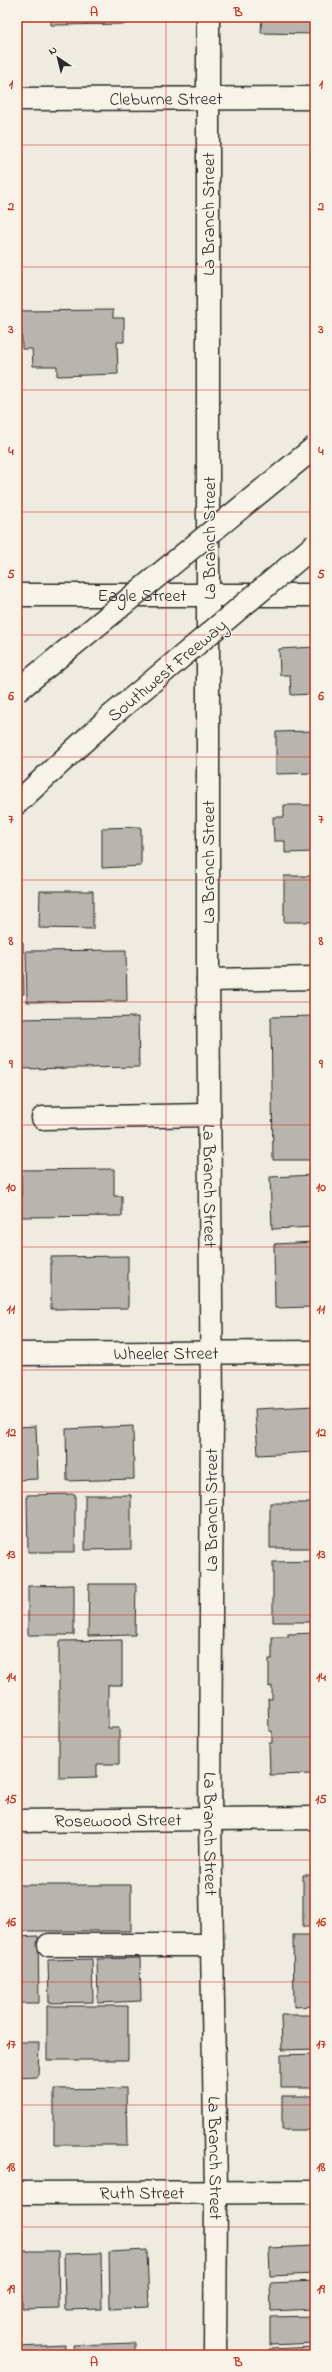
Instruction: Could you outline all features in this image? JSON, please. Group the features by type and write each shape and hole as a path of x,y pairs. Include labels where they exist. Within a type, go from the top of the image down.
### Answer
{"main road":[{"name":"La Branch Street","path":"208,17 208,980 212,1352 210,1819 216,2192 215,2355"},
{"name":"Cleburne Street","path":"17,99 315,98"},
{"path":"17,691 315,448"},
{"name":"Southwest Freeway","path":"17,792 111,716 315,545"},
{"name":"Eagle Street","path":"17,595 315,595"},
{"path":"17,802 111,716"},
{"path":"208,980 315,978"},
{"path":"43,1118 209,1115"},
{"name":"Wheeler Street","path":"17,1354 315,1352"},
{"name":"Rosewood Street","path":"17,1822 315,1818"},
{"path":"49,1945 212,1945"},
{"name":"Ruth Street","path":"17,2193 315,2192"}],"building":[{"path":"17,17 30,17 30,20 17,21"},
{"path":"51,17 126,17 126,24 51,25"},
{"path":"262,17 315,17 315,34 261,33"},
{"path":"113,310 113,318 124,318 124,342 117,342 118,374 57,376 57,366 33,366 32,349 22,349 21,311"},
{"path":"315,647 315,694 291,695 290,675 280,675 279,649"},
{"path":"315,731 315,773 276,774 276,732"},
{"path":"284,805 315,805 315,852 285,853 285,841 274,841 273,817 284,817"},
{"path":"141,827 141,866 102,868 102,828"},
{"path":"284,876 315,876 315,922 284,922"},
{"path":"40,891 93,891 93,929 39,928"},
{"path":"17,942 23,942 24,994 17,994"},
{"path":"126,950 127,1001 27,1002 26,951"},
{"path":"315,1016 315,1160 273,1160 271,1017"},
{"path":"138,1017 139,1067 17,1069 17,1019"},
{"path":"114,1169 114,1196 122,1196 122,1216 22,1217 21,1170"},
{"path":"315,1175 315,1227 272,1229 270,1177"},
{"path":"315,1242 315,1307 275,1308 274,1244"},
{"path":"128,1256 128,1308 51,1309 51,1257"},
{"path":"315,1406 315,1452 258,1455 255,1409"},
{"path":"36,1426 38,1479 17,1480 17,1427"},
{"path":"133,1426 134,1479 67,1481 66,1429"},
{"path":"75,1494 75,1552 28,1552 27,1495"},
{"path":"85,1495 131,1495 131,1549 85,1550"},
{"path":"270,1503 315,1503 315,1548 270,1548"},
{"path":"315,1561 315,1622 273,1622 273,1562"},
{"path":"89,1584 136,1584 135,1635 88,1636"},
{"path":"74,1585 74,1635 28,1635 28,1586"},
{"path":"315,1633 315,1774 270,1775 269,1743 272,1743 272,1731 269,1731 268,1699 272,1699 272,1686 269,1687 269,1659 272,1659 272,1637 288,1637 288,1634"},
{"path":"122,1640 122,1685 108,1685 108,1728 119,1728 119,1764 97,1764 97,1777 59,1778 59,1641"},
{"path":"303,1875 315,1875 315,1927 303,1927"},
{"path":"17,1885 131,1885 131,1931 17,1931"},
{"path":"293,1935 315,1935 315,2006 294,2007"},
{"path":"38,1936 39,2003 17,2003 17,1937"},
{"path":"140,1958 141,2001 98,2003 97,1959"},
{"path":"92,1959 93,2002 49,2003 48,1960"},
{"path":"47,2006 128,2006 128,2060 47,2060"},
{"path":"281,2015 315,2015 315,2049 282,2050"},
{"path":"17,2042 39,2042 38,2077 17,2078"},
{"path":"315,2054 315,2088 281,2088 281,2055"},
{"path":"126,2088 127,2145 54,2145 54,2089"},
{"path":"282,2096 315,2096 315,2130 282,2130"},
{"path":"315,2246 315,2274 270,2276 269,2248"},
{"path":"147,2250 149,2307 110,2309 109,2252"},
{"path":"21,2251 58,2251 59,2308 22,2309"},
{"path":"101,2253 102,2309 65,2310 64,2254"},
{"path":"315,2281 315,2309 271,2311 270,2283"},
{"path":"315,2316 315,2343 270,2345 270,2317"},
{"path":"135,2343 135,2355 74,2355 73,2345"},
{"path":"65,2345 65,2355 17,2355 17,2347"},
{"path":"315,2347 315,2355 270,2355 269,2349"}]}
